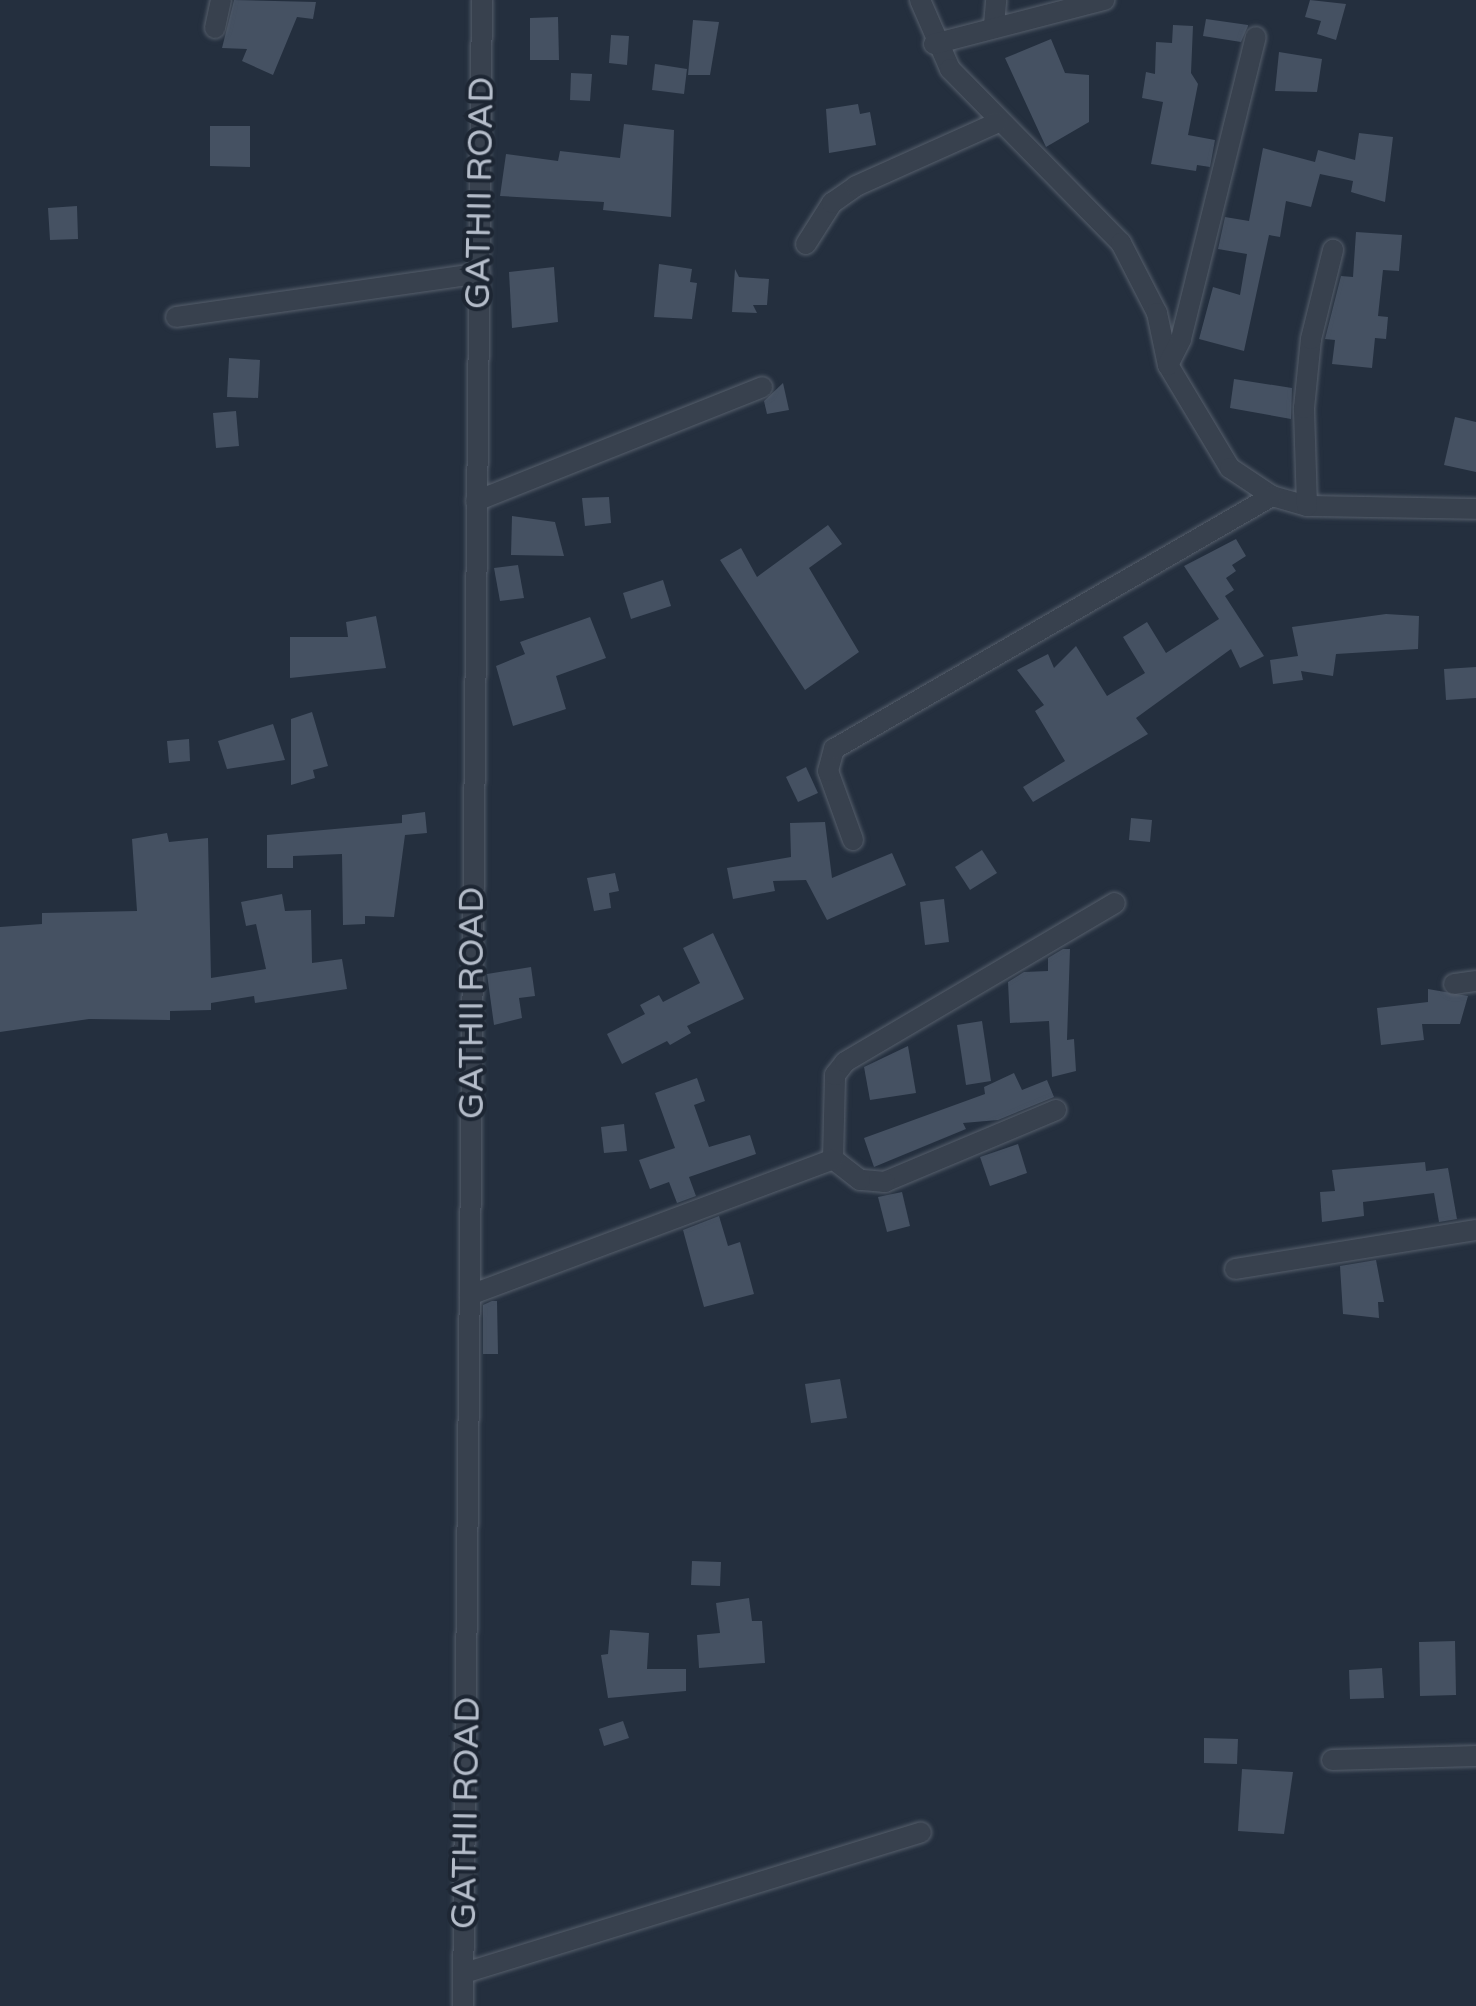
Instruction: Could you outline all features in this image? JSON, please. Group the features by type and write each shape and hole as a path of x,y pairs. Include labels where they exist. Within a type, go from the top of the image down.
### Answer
{"street":[{"path":"215,28 221,0"},
{"name":"GATHII ROAD","path":"463,2006 482,0"},
{"path":"920,0 934,44 996,122 1121,243 1157,313 1168,365 1218,454 1272,496 1307,506 1476,508"},
{"path":"994,25 996,0"},
{"path":"934,44 994,25 1104,0"},
{"path":"1168,365 1256,37"},
{"path":"806,244 832,203 856,186 996,122"},
{"path":"1307,506 1304,408 1311,339 1332,250"},
{"path":"176,318 480,273"},
{"path":"476,501 762,386"},
{"path":"853,840 828,771 834,749 1272,496"},
{"path":"832,1159 836,1076 845,1062 1115,904"},
{"path":"1454,984 1476,981"},
{"path":"832,1159 860,1180 885,1182 1056,1110"},
{"path":"470,1295 832,1159"},
{"path":"1234,1269 1476,1230"},
{"path":"1332,1760 1476,1756"},
{"path":"464,1973 921,1832"}],"building":[{"path":"234,0 316,2 313,19 297,17 273,75 242,61 247,49 222,48"},
{"path":"1310,0 1346,4 1336,40 1317,34 1321,21 1305,17"},
{"path":"558,17 559,60 530,60 530,18"},
{"path":"1206,19 1248,26 1241,42 1203,36"},
{"path":"693,20 719,22 710,75 688,75"},
{"path":"1173,25 1193,26 1191,73 1198,84 1188,135 1215,140 1210,167 1197,165 1196,171 1151,164 1163,102 1142,98 1146,72 1155,74 1156,42 1172,43"},
{"path":"611,35 629,36 627,65 609,63"},
{"path":"1051,39 1065,73 1089,75 1089,122 1046,147 1005,58"},
{"path":"1279,52 1322,59 1317,92 1275,91"},
{"path":"655,64 687,69 684,94 652,90"},
{"path":"571,73 592,74 590,101 570,100"},
{"path":"858,104 860,114 870,112 876,145 829,153 826,109"},
{"path":"624,124 674,130 671,217 603,210 604,202 500,196 506,154 558,161 560,151 620,158"},
{"path":"210,126 250,126 250,167 210,166"},
{"path":"1359,133 1393,137 1385,202 1351,192 1353,181 1320,174 1311,207 1286,201 1280,237 1269,235 1244,351 1199,339 1213,287 1240,295 1247,254 1218,249 1225,217 1249,221 1263,148 1315,162 1318,150 1355,160"},
{"path":"77,206 78,239 50,240 48,208"},
{"path":"1356,232 1402,235 1399,271 1383,270 1378,316 1388,317 1386,339 1375,338 1372,368 1332,364 1335,340 1325,339 1341,276 1353,277"},
{"path":"659,264 692,269 690,282 697,283 692,319 654,317"},
{"path":"554,267 558,322 512,328 509,272"},
{"path":"735,269 739,277 769,279 767,305 753,305 757,313 732,312"},
{"path":"229,358 260,360 258,398 227,397"},
{"path":"1234,379 1292,388 1291,419 1230,408"},
{"path":"783,383 789,410 767,414 764,401"},
{"path":"236,411 239,446 216,448 213,413"},
{"path":"1455,417 1476,422 1476,472 1444,465"},
{"path":"609,497 611,523 585,526 582,498"},
{"path":"512,516 555,522 564,556 511,555"},
{"path":"828,525 842,544 809,568 859,652 805,690 720,560 741,548 757,577"},
{"path":"1236,539 1246,556 1232,565 1236,571 1226,578 1234,590 1225,596 1264,656 1240,668 1231,649 1136,718 1148,734 1033,802 1023,787 1065,761 1035,711 1044,705 1017,670 1048,654 1054,668 1076,646 1107,696 1145,673 1123,637 1147,622 1166,653 1219,619 1184,566"},
{"path":"518,565 524,598 500,601 494,568"},
{"path":"663,580 671,606 631,619 623,593"},
{"path":"1386,614 1419,616 1418,649 1336,654 1333,676 1301,671 1303,680 1273,684 1270,660 1298,656 1292,627"},
{"path":"376,616 386,668 290,678 290,637 348,637 346,622"},
{"path":"590,617 606,658 556,676 566,709 513,726 496,666 525,654 520,642"},
{"path":"1476,667 1476,698 1446,700 1444,669"},
{"path":"312,712 328,766 313,770 315,778 291,785 291,719"},
{"path":"273,724 285,760 227,769 218,741"},
{"path":"189,739 190,761 169,763 167,741"},
{"path":"806,767 818,793 798,802 786,777"},
{"path":"425,812 427,833 405,835 394,917 365,916 365,924 343,925 342,854 293,856 293,868 267,868 267,835 402,823 402,815"},
{"path":"1131,818 1152,820 1150,842 1129,840"},
{"path":"825,822 832,878 892,853 906,885 827,920 806,880 773,881 775,891 733,899 727,868 791,857 790,823"},
{"path":"167,833 169,842 208,838 211,978 266,969 256,924 246,926 241,902 282,894 285,911 311,910 312,963 342,959 347,989 255,1003 254,996 211,1003 211,1010 170,1011 170,1020 89,1019 0,1032 0,927 42,924 42,913 137,911 132,839"},
{"path":"982,850 997,873 970,890 955,867"},
{"path":"615,873 619,891 609,893 611,908 594,911 587,878"},
{"path":"944,899 949,942 925,945 920,902"},
{"path":"713,933 744,999 687,1026 691,1033 670,1045 667,1041 622,1064 607,1034 645,1014 640,1005 659,995 663,1002 700,983 683,948"},
{"path":"1070,949 1067,1040 1074,1039 1076,1071 1052,1077 1049,1021 1010,1023 1008,982 1024,972 1048,971 1048,958"},
{"path":"531,967 535,996 519,998 522,1018 494,1025 487,974"},
{"path":"1428,989 1468,996 1460,1024 1422,1024 1424,1040 1381,1045 1377,1008 1428,1002"},
{"path":"982,1021 991,1081 966,1085 957,1025"},
{"path":"908,1046 916,1093 870,1100 864,1067"},
{"path":"1014,1073 1022,1090 1047,1080 1054,1097 998,1120 963,1123 966,1129 874,1167 864,1138 985,1094 984,1087"},
{"path":"697,1078 705,1101 694,1105 709,1147 750,1135 756,1154 689,1177 696,1196 677,1203 669,1182 650,1189 639,1160 675,1148 655,1093"},
{"path":"624,1124 627,1151 604,1153 601,1127"},
{"path":"1018,1144 1027,1173 990,1186 980,1157"},
{"path":"1425,1162 1426,1171 1448,1168 1457,1219 1439,1222 1434,1193 1363,1202 1364,1216 1322,1222 1320,1192 1335,1191 1332,1170"},
{"path":"902,1192 910,1226 887,1232 878,1197"},
{"path":"719,1216 728,1246 740,1242 754,1294 704,1307 683,1230"},
{"path":"1376,1260 1384,1302 1378,1302 1379,1318 1343,1314 1340,1266"},
{"path":"497,1301 498,1354 483,1354 483,1305"},
{"path":"840,1379 847,1418 811,1423 805,1384"},
{"path":"692,1561 721,1562 720,1586 691,1585"},
{"path":"749,1598 752,1621 762,1621 765,1663 699,1668 697,1635 720,1633 716,1603"},
{"path":"610,1630 649,1633 647,1669 686,1669 686,1691 608,1698 601,1655 608,1654"},
{"path":"1455,1641 1456,1695 1420,1696 1419,1642"},
{"path":"1382,1668 1384,1698 1350,1699 1349,1670"},
{"path":"623,1721 629,1738 604,1746 599,1729"},
{"path":"1204,1738 1238,1739 1237,1764 1204,1763"},
{"path":"1242,1769 1293,1772 1284,1834 1238,1831"}]}
